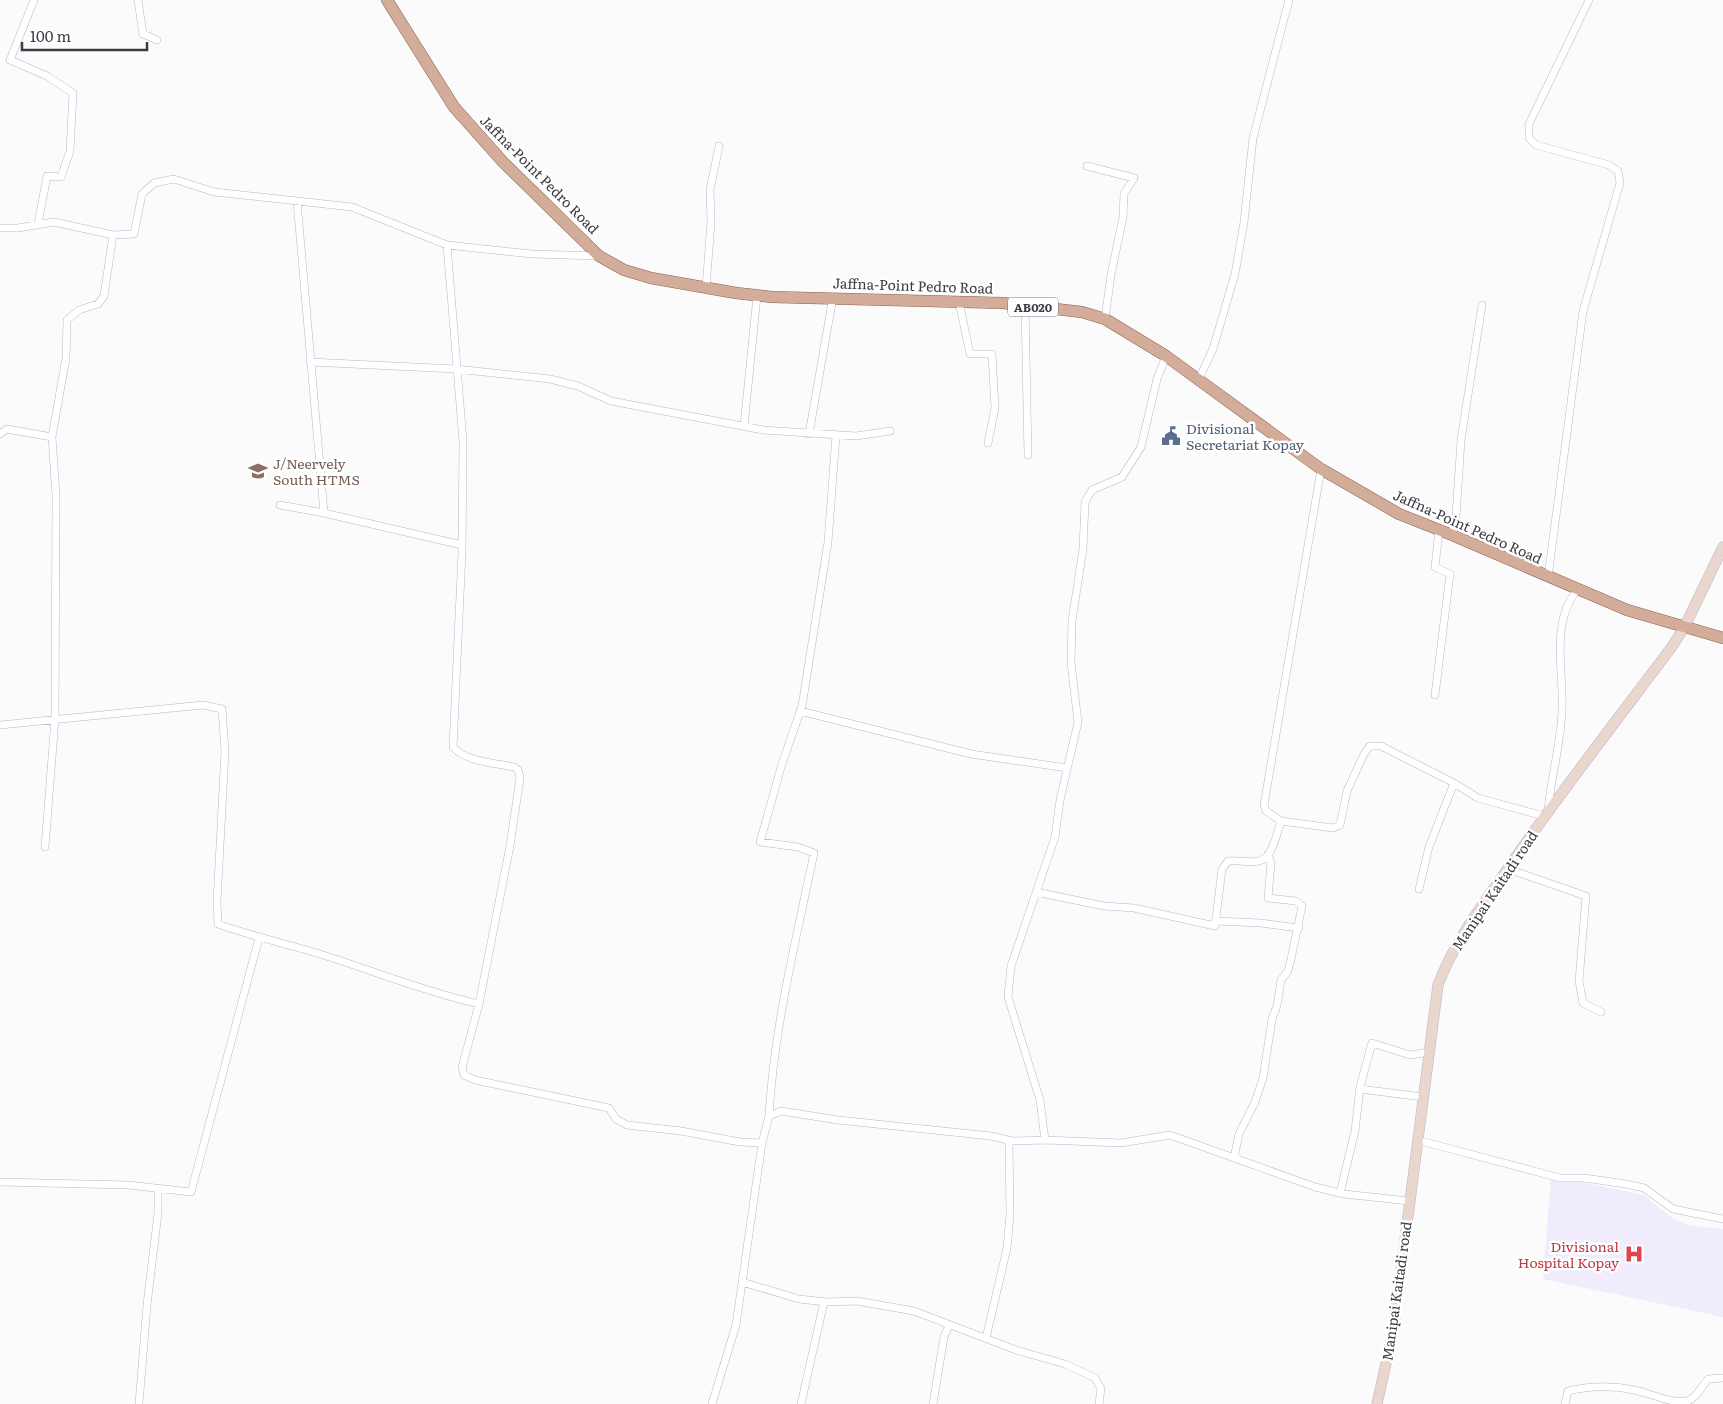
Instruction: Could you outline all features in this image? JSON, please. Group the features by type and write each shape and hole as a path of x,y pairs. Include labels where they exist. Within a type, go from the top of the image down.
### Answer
{"main road":[{"name":"Jaffna-Point Pedro Road","path":"387,0 454,107 503,162 599,256 624,270 651,278 757,296 833,297 1025,306 1082,312 1106,319 1199,379 1321,470 1399,514 1452,534 1577,590 1627,610 1723,638"},
{"name":"Manipai Kaitadi road","path":"1377,1404 1393,1332 1438,985 1447,961 1546,814 1684,628 1723,546"}],"street":[{"path":"34,0 10,60 47,76 73,93 70,151 61,177 47,176 38,224"},
{"path":"138,0 143,34 157,40"},
{"path":"1199,379 1213,350 1234,274 1244,222 1253,138 1289,0"},
{"path":"1548,577 1583,311 1620,183 1618,171 1609,165 1536,145 1529,138 1529,124 1590,0"},
{"path":"706,288 711,222 710,190 719,146"},
{"path":"1087,166 1134,178 1124,194 1123,217 1111,275 1106,319"},
{"path":"0,228 54,222 113,236 134,234 142,194 154,183 174,179 214,192 352,208 447,245 532,254 599,256"},
{"path":"297,201 324,514"},
{"path":"45,847 55,719 56,496 52,437 66,358 67,320 79,310 98,304 104,296 113,236"},
{"path":"447,245 463,441 462,546 453,747 458,752 479,760 514,767 518,770 520,778 510,846 479,1004 462,1067 464,1075 475,1080 609,1108 616,1119 627,1125 681,1131 740,1142 762,1143"},
{"path":"744,426 757,296"},
{"path":"809,434 833,297"},
{"path":"959,302 970,354 992,354 995,408 988,443"},
{"path":"1452,534 1456,516 1461,440 1482,305"},
{"path":"1025,306 1028,455"},
{"path":"1046,1140 1040,1100 1008,996 1011,966 1055,837 1060,800 1078,722 1071,663 1072,621 1083,549 1085,502 1092,490 1122,477 1141,447 1157,379 1166,356"},
{"path":"310,362 456,369 550,379 578,386 611,401 744,426 809,434 856,436 890,431"},
{"path":"0,434 7,430 52,437"},
{"path":"712,1404 736,1325 762,1143 769,1116 772,1067 781,1011 814,853 798,847 760,842 782,764 800,711 828,542 836,435"},
{"path":"1321,470 1264,805 1266,811 1280,821 1334,828 1340,825 1347,791 1364,754 1370,746 1381,746 1454,783 1478,798 1546,814 1562,710 1561,639 1566,613 1572,596 1577,590"},
{"path":"280,505 462,546"},
{"path":"1436,695 1450,574 1435,567 1440,530"},
{"path":"0,725 203,705 222,709 225,751 217,902 218,924 258,938 310,952 440,996 479,1004"},
{"path":"800,711 971,754 1067,768"},
{"path":"1419,889 1429,847 1454,783"},
{"path":"1036,892 1104,906 1134,908 1215,926 1222,869 1228,861 1260,861 1268,854 1280,821"},
{"path":"1234,1158 1239,1134 1255,1102 1263,1078 1281,980 1288,970 1299,928 1302,906 1296,901 1268,898 1271,863 1268,854"},
{"path":"1508,868 1586,896 1579,981 1583,1003 1601,1012"},
{"path":"1215,921 1261,922 1299,928"},
{"path":"0,1182 128,1185 191,1192 258,938"},
{"path":"1340,1193 1355,1131 1360,1089 1372,1043 1410,1056 1429,1052"},
{"path":"1360,1089 1423,1097"},
{"path":"769,1116 780,1110 838,1120 991,1136 1009,1141 1046,1140 1121,1143 1170,1135 1315,1187 1340,1193 1409,1200"},
{"path":"1417,1140 1560,1178 1584,1178 1644,1188 1672,1209 1723,1219"},
{"path":"986,1338 1007,1248 1010,1214 1009,1141"},
{"path":"140,1404 147,1305 158,1213 158,1188"},
{"path":"742,1282 799,1299 824,1302 857,1301 914,1311 1016,1350 1065,1364 1095,1378 1101,1389 1099,1404"},
{"path":"801,1404 824,1302"},
{"path":"933,1404 944,1337 949,1325"},
{"path":"1565,1404 1568,1392 1593,1386 1633,1389 1678,1402 1689,1401 1708,1378 1723,1378"}],"shaded area":[{"name":"Divisional Hospital Kopay","path":"1551,1176 1644,1195 1669,1216 1687,1225 1723,1229 1723,1317 1543,1279"}],"place":[{"name":"Divisional Secretariat Kopay","path":"1171,436"},
{"name":"J/Neervely South HTMS","path":"258,471"},
{"name":"Divisional Hospital Kopay","path":"1634,1254"}]}
